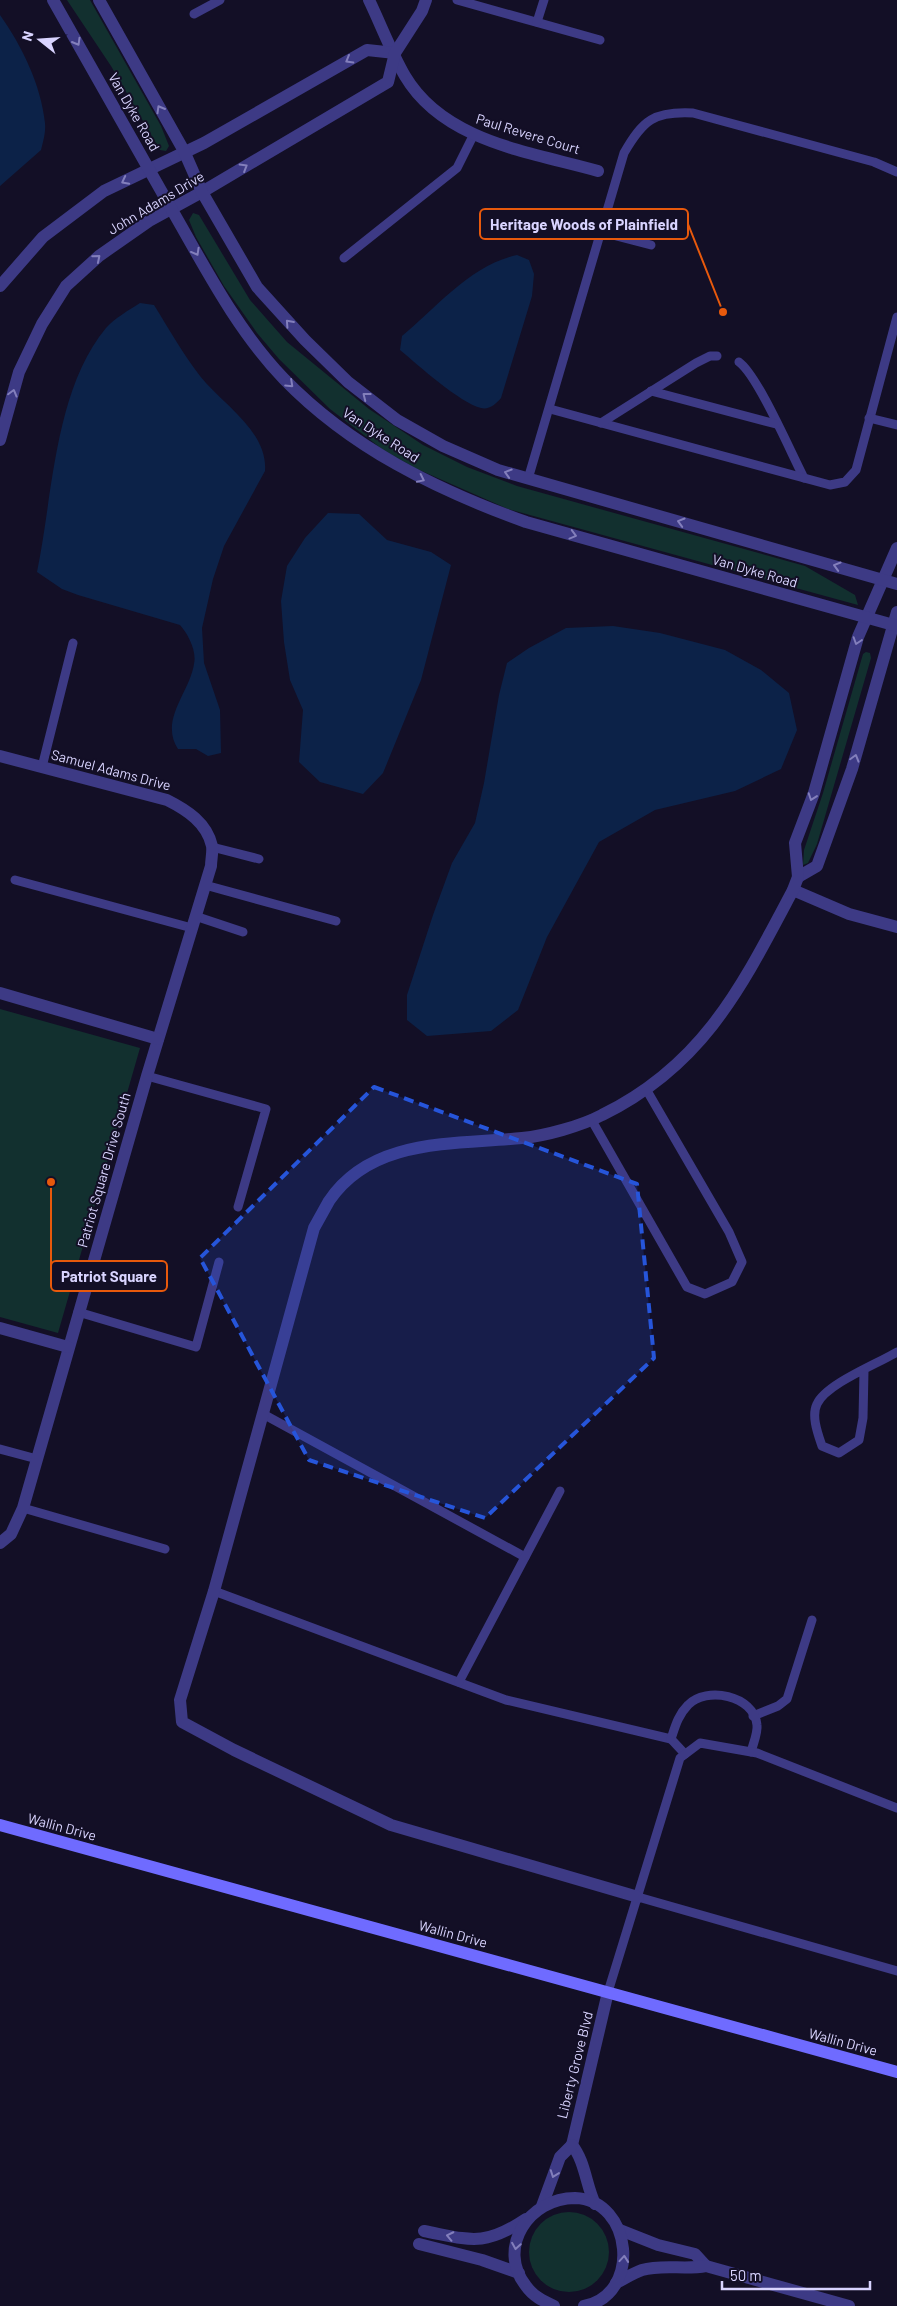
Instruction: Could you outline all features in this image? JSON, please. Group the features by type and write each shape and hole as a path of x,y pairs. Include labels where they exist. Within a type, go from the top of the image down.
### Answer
{"main road":[{"name":"Wallin Drive","path":"0,1825 897,2072"}],"street":[{"name":"Van Dyke Road","path":"52,0 236,320 284,379 351,436 403,470 468,502 526,522 895,625"},
{"name":"Van Dyke Road","path":"99,0 184,151 202,192 257,287 305,340 348,382 397,420 443,446 498,470 897,584"},
{"name":"Paul Revere Court","path":"369,0 406,77 435,110 459,127 474,134 598,170"},
{"name":"John Adams Drive","path":"0,440 19,372 42,324 66,286 99,256 150,221 172,210 388,82 395,53 422,11 426,0"},
{"path":"0,286 43,237 104,191 204,142 367,50 395,53"},
{"path":"638,1897 391,1825 234,1750 182,1722 180,1700 214,1591 314,1228 330,1200 348,1181 374,1162 400,1150 524,1138 591,1119 646,1089 676,1066 708,1034 747,977 793,890 798,877 796,843 814,793 858,637 897,548"},
{"path":"798,877 817,866 852,769 895,625 897,612"},
{"name":"Samuel Adams Drive","path":"0,756 167,800 190,812 204,829 212,847"},
{"name":"Patriot Square Drive South","path":"0,1543 11,1534 23,1508 147,1076 211,866 212,847"},
{"path":"793,890 849,914 897,927"},
{"path":"0,993 158,1039"},
{"path":"0,1328 68,1346"},
{"name":"Liberty Grove Blvd","path":"572,2145 608,1992"},
{"path":"542,2206 560,2157 572,2145 580,2155 587,2187 595,2204"},
{"path":"424,2231 466,2240 483,2239 503,2234 528,2218 542,2206 559,2199 577,2198 595,2204 609,2215 620,2230 624,2257 623,2266 616,2283 605,2296 587,2306"},
{"path":"528,2218 518,2234 515,2252 519,2273 525,2286 540,2302 554,2306"},
{"path":"620,2230 658,2245 695,2254 706,2266"},
{"path":"419,2244 482,2260 519,2273"},
{"path":"616,2283 642,2270 667,2267 688,2269 706,2266 849,2306"}],"lane":[{"path":"194,14 220,0"},
{"path":"457,0 600,40"},
{"path":"537,22 544,0"},
{"path":"528,479 624,153 632,138 644,125 658,115 675,112 693,113 874,162 897,172"},
{"path":"344,258 457,168 474,134"},
{"path":"601,232 651,246"},
{"path":"550,409 830,485 845,482 856,470 897,317"},
{"path":"602,423 696,363 710,356 717,356"},
{"path":"739,362 745,367 755,383 804,478"},
{"path":"651,391 776,424"},
{"path":"869,418 897,425"},
{"path":"42,767 73,643"},
{"path":"212,847 259,859"},
{"path":"15,880 243,932"},
{"path":"205,885 336,921"},
{"path":"147,1076 266,1109 238,1207"},
{"path":"591,1119 687,1287 705,1294 732,1282 742,1262 729,1232 646,1089"},
{"path":"78,1312 196,1347 218,1262"},
{"path":"864,1371 863,1418 859,1440 839,1453 822,1446 816,1427 816,1406 826,1392 897,1352"},
{"path":"263,1414 525,1557"},
{"path":"0,1449 37,1459"},
{"path":"458,1682 560,1491"},
{"path":"23,1508 165,1549"},
{"path":"214,1591 506,1700 671,1739 685,1754"},
{"path":"753,1716 778,1706 787,1699 812,1620"},
{"path":"671,1739 676,1721 689,1703 708,1696 730,1696 749,1706 757,1725 751,1752"},
{"path":"608,1992 675,1771 680,1758 700,1743 751,1752 897,1808"},
{"path":"638,1897 897,1971"}],"highlighted area":[{"path":"374,1087 637,1184 654,1358 485,1518 309,1460 200,1258"}],"green space":[{"path":"67,0 90,0 161,126 169,146 166,151 160,150 111,66"},
{"path":"193,213 199,215 250,300 287,342 369,409 423,445 467,467 517,486 805,566 855,595 858,605 508,509 415,468 382,449 330,409 279,359 257,333 224,286 196,237 189,220"},
{"path":"866,652 870,653 871,658 817,844 808,863 803,865 804,850 823,793 863,654"},
{"path":"0,1009 140,1048 58,1333 0,1317"},
{"path":"561,2212 577,2212 591,2219 602,2230 609,2244 609,2260 606,2267 591,2285 577,2292 561,2292 547,2285 536,2274 529,2260 529,2244 536,2230 547,2219"}],"water":[{"path":"0,15 23,53 35,80 43,109 45,126 41,150 0,186"},
{"path":"517,255 529,260 534,274 532,296 501,398 492,406 481,408 462,399 400,350 402,336 455,288 470,277 500,260"},
{"path":"140,303 154,305 200,376 252,431 264,457 265,471 224,546 213,579 202,628 204,663 220,710 221,753 208,756 196,749 178,749 173,738 172,727 177,706 191,675 195,659 191,643 180,625 78,595 62,589 37,572 58,445 76,382 89,353 106,328"},
{"path":"328,513 359,514 387,540 431,552 451,565 421,680 383,773 363,794 320,782 299,762 303,710 290,680 284,642 281,601 287,566 305,538"},
{"path":"613,626 660,633 725,650 761,670 789,693 797,730 781,769 735,791 655,810 599,842 547,937 518,1010 491,1031 427,1036 407,1020 407,995 452,863 475,823 499,695 507,663 529,648 566,628"}],"place":[{"name":"Heritage Woods of Plainfield","path":"723,312"},
{"name":"Patriot Square","path":"51,1182"}]}
